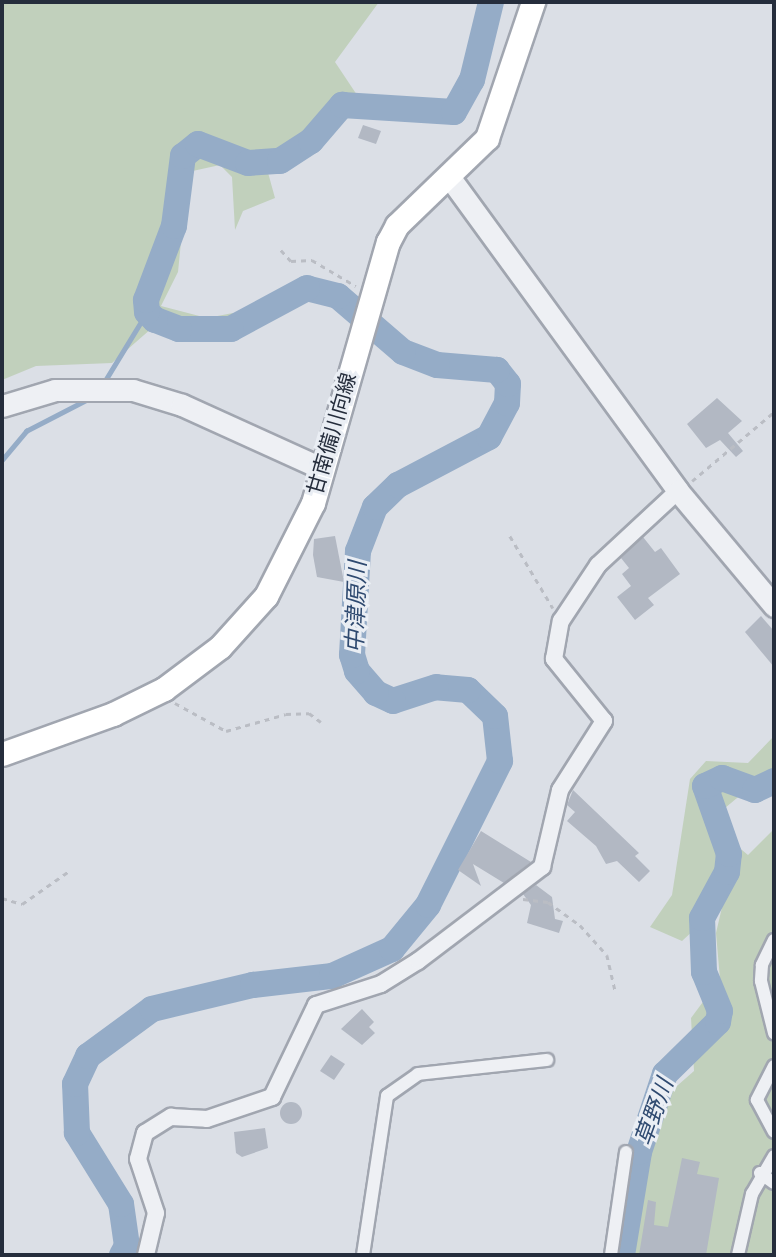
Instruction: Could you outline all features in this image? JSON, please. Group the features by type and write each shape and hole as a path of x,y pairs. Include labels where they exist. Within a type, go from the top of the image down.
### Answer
{"main road":[{"name":"甘南備川向線","path":"2,754 113,714 164,689 220,647 266,596 299,537 323,469 370,299 397,225 450,178 491,131 533,2"}],"street":[{"path":"450,178 678,491 774,606"},
{"path":"2,406 76,387 122,388 182,405 323,469"},
{"path":"146,1255 156,1213 138,1159 145,1133 171,1117 207,1119 272,1097 316,1005 381,984 453,938 484,906 510,894 542,867 560,790 604,721 554,659 565,612 598,565 678,491"},
{"path":"774,940 762,964 761,981 774,1033"},
{"path":"363,1255 387,1096 418,1074 547,1060"},
{"path":"774,1066 757,1100 774,1132"},
{"path":"611,1255 626,1152"},
{"path":"738,1255 760,1173 774,1156"},
{"path":"760,1173 774,1183"}],"path":[{"path":"281,250 291,261 312,260 370,299"},
{"path":"678,491 774,412"},
{"path":"510,536 545,601 565,612"},
{"path":"164,689 172,701 217,730 256,727 286,714 309,713 321,722"},
{"path":"2,898 22,904 69,871"},
{"path":"510,894 548,902 580,925 607,955 615,990"}],"green space":[{"path":"2,2 379,2 335,62 357,95 306,143 264,158 275,198 243,211 235,230 232,177 220,165 188,172 178,272 161,306 207,318 233,313 230,321 160,321 112,363 36,366 2,380"},
{"path":"774,736 774,794 743,793 725,808 736,845 748,855 774,829 774,1255 628,1255 642,1154 661,1100 694,1071 691,1018 720,979 716,933 723,903 682,941 650,927 672,895 690,779 706,761 748,763"}],"building":[{"path":"363,125 381,131 376,144 358,138"},
{"path":"717,398 742,421 728,433 743,451 736,457 720,440 706,448 687,424"},
{"path":"335,536 344,582 317,577 313,555 314,539"},
{"path":"643,537 655,552 661,548 680,574 648,598 654,605 635,620 617,597 631,586 622,574 629,568 621,558"},
{"path":"761,616 774,631 774,667 745,632"},
{"path":"573,790 639,853 635,856 650,871 639,882 617,861 606,864 596,846 567,821 575,812 567,805"},
{"path":"481,831 531,862 504,883 473,864 481,886 458,870"},
{"path":"536,885 552,897 555,919 563,921 559,933 527,923 531,905 523,894"},
{"path":"362,1009 374,1022 369,1027 375,1033 362,1045 341,1029"},
{"path":"331,1055 345,1064 334,1080 320,1071"},
{"path":"287,1102 295,1102 302,1109 302,1117 295,1124 287,1124 280,1117 280,1109"},
{"path":"265,1128 268,1148 242,1157 236,1153 234,1132"},
{"path":"682,1158 700,1162 697,1174 719,1178 706,1255 639,1255 648,1200 656,1202 654,1225 668,1227"}],"waterway":[{"name":"中津原川","path":"122,1255 127,1246 121,1204 77,1133 75,1084 88,1056 152,1009 253,985 332,976 392,949 428,905 500,761 495,716 468,690 436,687 393,701 376,693 357,671 352,655 358,551 375,507 398,485 489,437 507,403 508,384 497,370 437,365 403,352 338,296 307,288 231,329 179,329 155,320 147,312 146,300 174,226 183,156 198,144 248,163 280,161 311,141 342,105 454,112 472,80 491,2"},
{"path":"103,384 147,312"},
{"path":"2,460 26,431 90,398"},
{"name":"草野川","path":"622,1255 639,1152 665,1074 718,1022 720,1011 704,972 702,918 727,872 729,854 705,786 722,778 755,790 774,781"}]}
